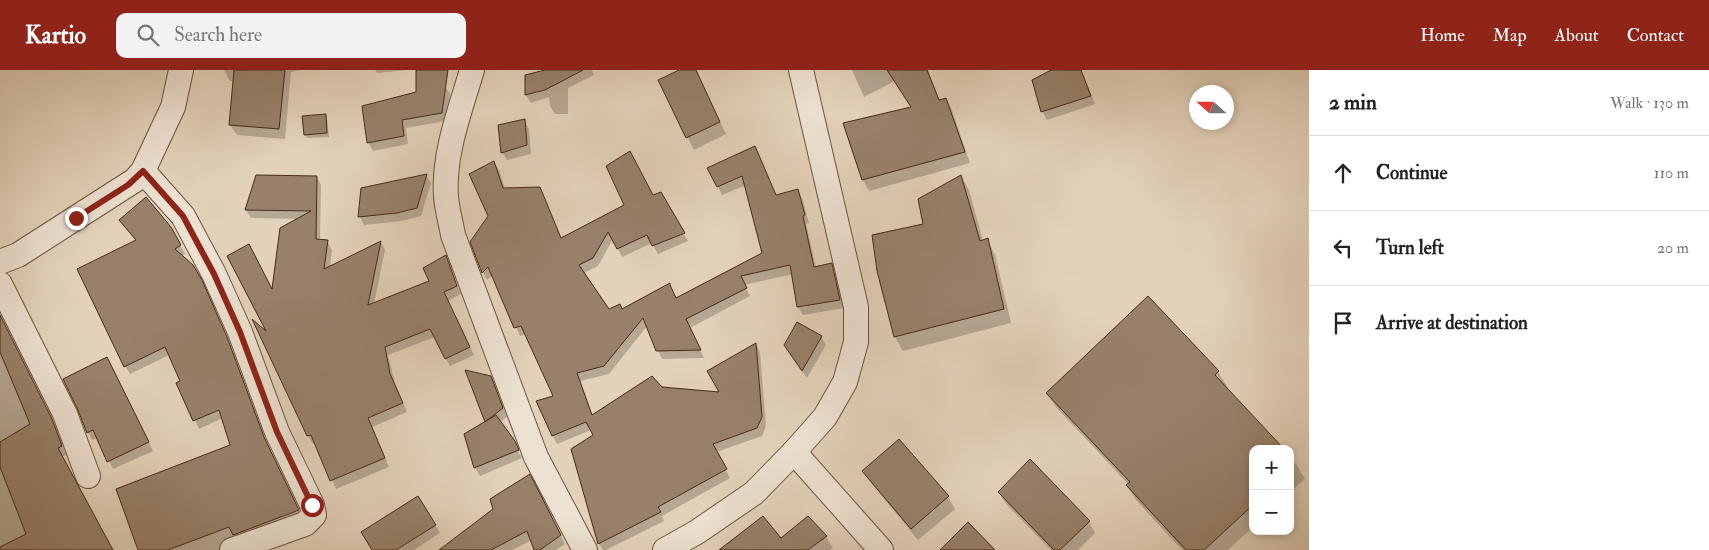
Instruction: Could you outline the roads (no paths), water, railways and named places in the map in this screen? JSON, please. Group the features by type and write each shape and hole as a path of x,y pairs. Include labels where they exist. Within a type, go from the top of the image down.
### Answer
{"street":[{"path":"0,262 18,255 128,185 143,171 173,107 181,70"},
{"path":"472,70 446,165 446,198 453,235 536,457 585,550"},
{"path":"665,550 697,532 754,493 794,452 824,417 845,382 856,342 856,307 801,70"},
{"path":"143,171 183,216 214,274 240,332 277,432 312,505 314,515 305,524 232,550"},
{"path":"0,284 65,414 88,476"},
{"path":"794,452 882,550"}]}
